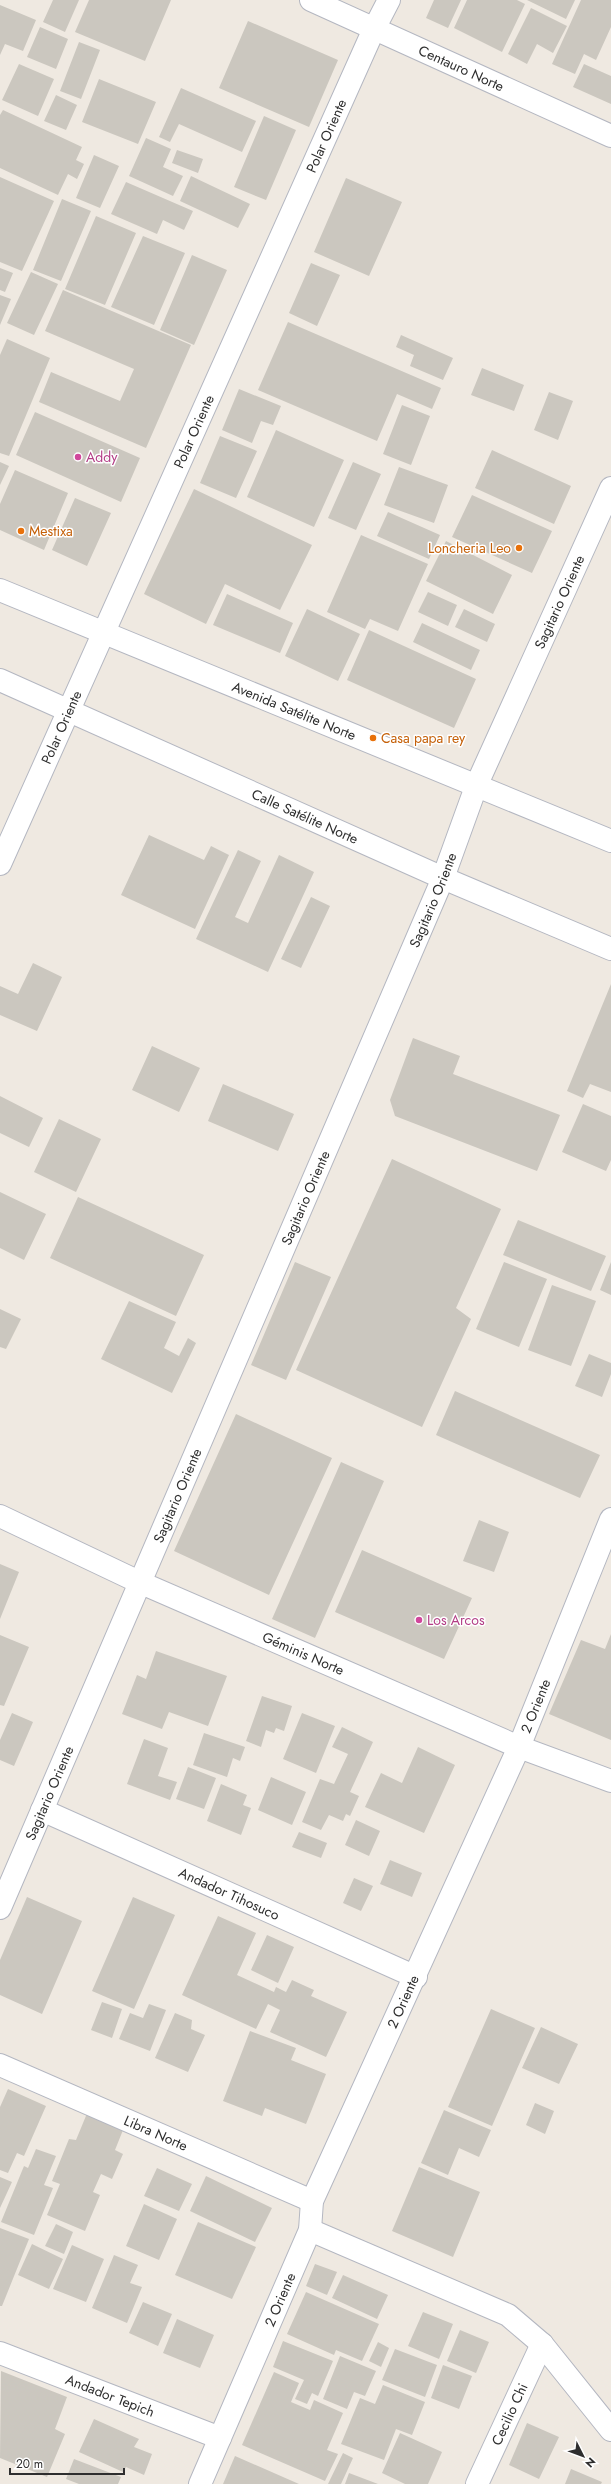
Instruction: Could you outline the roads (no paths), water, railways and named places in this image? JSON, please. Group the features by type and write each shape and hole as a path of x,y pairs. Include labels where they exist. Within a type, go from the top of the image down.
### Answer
{"street":[{"name":"Centauro Norte","path":"311,0 611,136"},
{"name":"Polar Oriente","path":"0,864 374,29 389,0"},
{"name":"Sagitario Oriente","path":"0,1908 443,878 477,784 611,488"},
{"name":"Avenida Satélite Norte","path":"0,590 103,634 477,784 611,840"},
{"name":"Calle Satélite Norte","path":"0,680 443,878 611,949"},
{"name":"Géminis Norte","path":"0,1516 139,1582 519,1747 611,1781"},
{"name":"2 Oriente","path":"200,2484 310,2230 312,2201 416,1977 519,1747 611,1519"},
{"name":"Andador Tihosuco","path":"42,1810 416,1977"},
{"name":"Libra Norte","path":"0,2065 312,2201"},
{"path":"310,2230 508,2316 542,2344 611,2430"},
{"name":"Cecilio Chi","path":"477,2484 542,2344"},
{"name":"Andador Tepich","path":"0,2353 220,2438"}],"place":[{"name":"Addy","path":"78,457"},
{"name":"Mestixa","path":"21,531"},
{"name":"Loncheria Leo","path":"519,548"},
{"name":"Casa papa rey","path":"373,738"},
{"name":"Los Arcos","path":"419,1620"}]}
